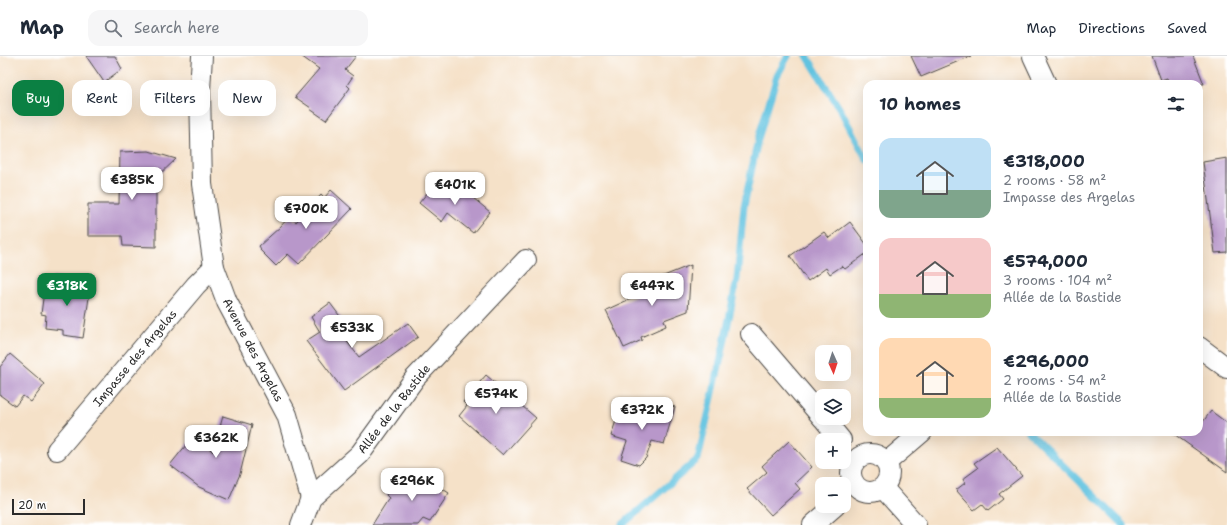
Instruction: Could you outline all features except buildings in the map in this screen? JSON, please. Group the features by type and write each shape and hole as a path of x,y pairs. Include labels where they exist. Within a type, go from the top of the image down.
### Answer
{"street":[{"name":"Avenue des Argelas","path":"202,56 200,90 202,184 214,267 226,302 287,415 311,498"},
{"path":"1033,56 1044,80"},
{"name":"Allée de la Bastide","path":"301,525 311,498 360,454 415,378 526,260"},
{"name":"Impasse des Argelas","path":"57,450 196,285 214,267"},
{"path":"752,334 815,410"},
{"path":"1203,350 1227,368"},
{"path":"828,425 835,433"},
{"path":"887,462 917,436"},
{"path":"851,452 857,459"},
{"path":"851,489 853,482 851,470 857,459 863,455 870,454 882,457 887,462 889,467 889,479 883,488 872,493 851,493"},
{"path":"883,488 916,525"},
{"path":"813,525 827,513"}],"waterway":[{"path":"622,525 698,459 737,279 744,206 758,139 777,76 788,56"},
{"path":"807,56 841,111 863,152"},
{"path":"1033,436 1124,525"}]}
